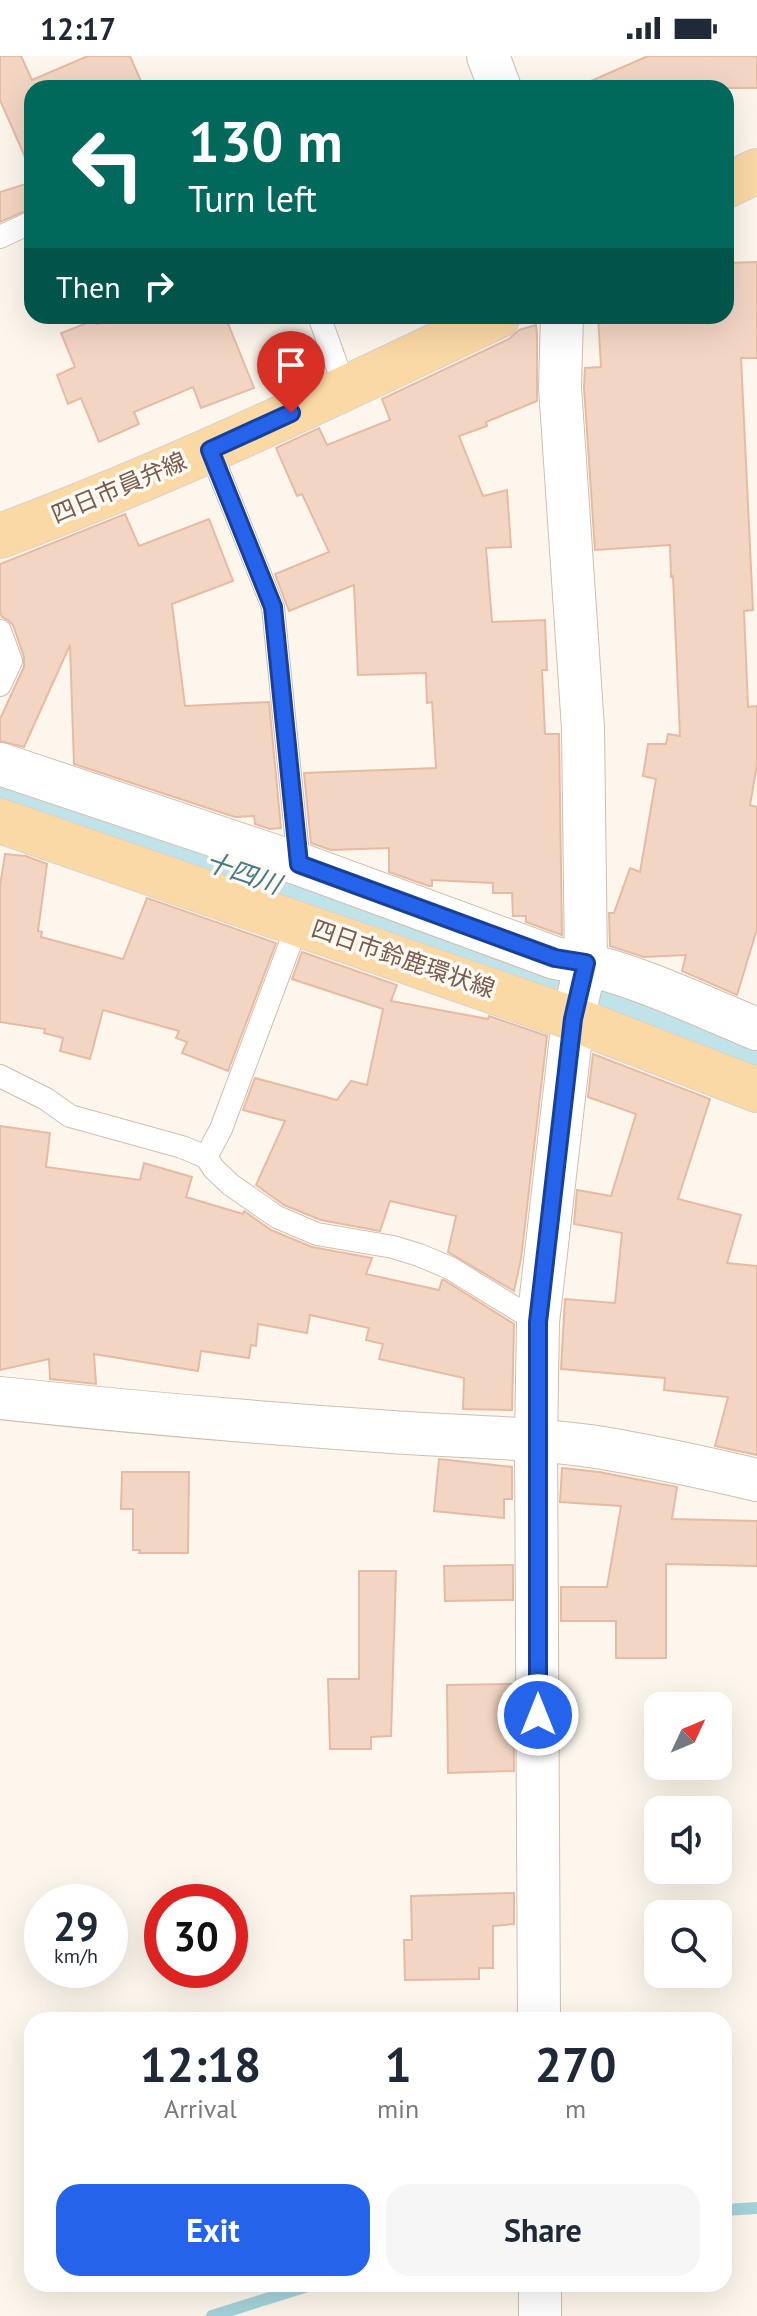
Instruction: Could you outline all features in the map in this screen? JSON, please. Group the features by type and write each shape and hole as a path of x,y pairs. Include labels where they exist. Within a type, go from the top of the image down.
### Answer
{"main road":[{"path":"734,182 757,171"},
{"name":"四日市員弁線","path":"0,536 210,450 481,324"},
{"name":"四日市鈴鹿環状線","path":"0,821 292,896 580,990 757,1090"}],"street":[{"path":"488,56 497,80"},
{"path":"539,2012 538,1322 580,990 583,728 560,387 562,324"},
{"path":"0,764 292,896 555,958 580,990"},
{"path":"580,990 622,974 757,1029"},
{"path":"0,1398 139,1413 396,1433 536,1440 631,1453 757,1480"},
{"path":"540,2292 540,2316"}],"lane":[{"path":"0,237 24,226"},
{"path":"322,324 345,388"},
{"path":"206,1157 221,1129 292,896 273,607 210,450"},
{"path":"0,631 11,661 0,685"},
{"path":"0,1076 46,1099 70,1116 182,1147 206,1157 231,1185 277,1217 317,1234 393,1247 419,1255 450,1268 538,1322"}],"building":[{"path":"0,56 21,56 32,80 24,80 24,155 0,100"},
{"path":"88,56 130,56 140,80 32,80"},
{"path":"648,56 757,56 757,88 734,88 734,80 593,80"},
{"path":"24,184 24,212 0,222 0,192"},
{"path":"757,262 757,358 741,358 753,610 744,611 748,707 757,706 757,765 750,805 757,807 757,929 737,995 682,971 686,955 644,957 610,946 609,913 614,913 630,868 640,872 656,779 643,776 648,744 666,744 668,734 680,736 673,576 670,545 595,550 584,387 585,368 601,367 598,324 734,324 734,263"},
{"path":"85,324 228,324 254,388 201,408 193,387 134,412 139,424 99,442 81,398 68,404 57,375 75,367 61,333"},
{"path":"536,325 537,401 459,436 483,496 507,490 511,547 486,548 492,622 545,620 547,670 542,670 545,734 559,734 562,935 526,922 526,916 513,916 512,893 493,893 493,883 432,880 432,886 429,886 389,872 389,848 331,850 311,843 304,773 436,768 432,702 427,703 426,673 358,675 354,585 289,611 275,574 329,552 302,494 297,496 276,448 319,428 327,445 390,420 382,399 509,339 519,330"},
{"path":"125,514 139,546 209,519 233,581 172,604 185,706 269,702 281,828 270,829 255,824 254,816 235,817 74,764 70,645 24,747 0,741 0,719 24,667 24,657 13,625 0,612 0,564"},
{"path":"5,854 26,856 47,864 38,931 42,932 41,937 123,959 147,898 276,943 228,1071 182,1053 187,1042 176,1038 179,1031 103,1010 90,1059 60,1051 63,1038 44,1033 45,1029 0,1022 0,886"},
{"path":"302,952 397,985 391,1001 488,1019 489,1016 547,1036 521,1259 514,1291 448,1252 456,1216 390,1201 380,1231 321,1220 284,1205 256,1185 285,1121 243,1110 255,1078 337,1100 351,1081 367,1085 383,1009 292,979"},
{"path":"593,1054 710,1099 678,1199 741,1215 727,1263 757,1266 757,1455 715,1446 728,1397 664,1390 665,1378 561,1369 565,1299 615,1303 622,1233 574,1224 577,1190 611,1196 636,1114 588,1097"},
{"path":"0,1126 50,1133 46,1167 140,1180 144,1163 192,1177 186,1197 243,1214 244,1211 271,1230 312,1247 372,1258 366,1274 439,1290 444,1280 514,1324 512,1410 463,1409 464,1378 379,1359 383,1344 366,1340 369,1328 310,1315 307,1333 258,1324 256,1346 251,1345 249,1358 201,1351 198,1371 94,1354 96,1384 50,1379 49,1359 0,1370"},
{"path":"439,1459 512,1467 512,1499 504,1499 504,1518 434,1511"},
{"path":"562,1468 677,1487 672,1519 757,1521 757,1566 666,1564 666,1658 616,1658 616,1621 561,1621 561,1587 607,1587 621,1506 560,1502"},
{"path":"122,1472 189,1472 188,1553 139,1553 140,1550 133,1550 133,1509 121,1509"},
{"path":"513,1565 513,1600 445,1601 444,1566"},
{"path":"359,1571 396,1571 391,1736 371,1737 371,1749 330,1749 328,1679 359,1679"},
{"path":"513,1684 514,1771 448,1773 447,1685"},
{"path":"514,1893 514,1924 493,1926 493,1968 479,1968 479,1979 405,1980 404,1940 412,1940 411,1896"}],"waterway":[{"name":"十四川","path":"0,790 656,1015 757,1056"},
{"path":"732,2210 757,2208"},
{"path":"212,2316 288,2292"}],"route":[{"path":"291,413 210,450 273,607 299,864 555,958 586,963 573,1019 538,1322 538,1715"}]}
